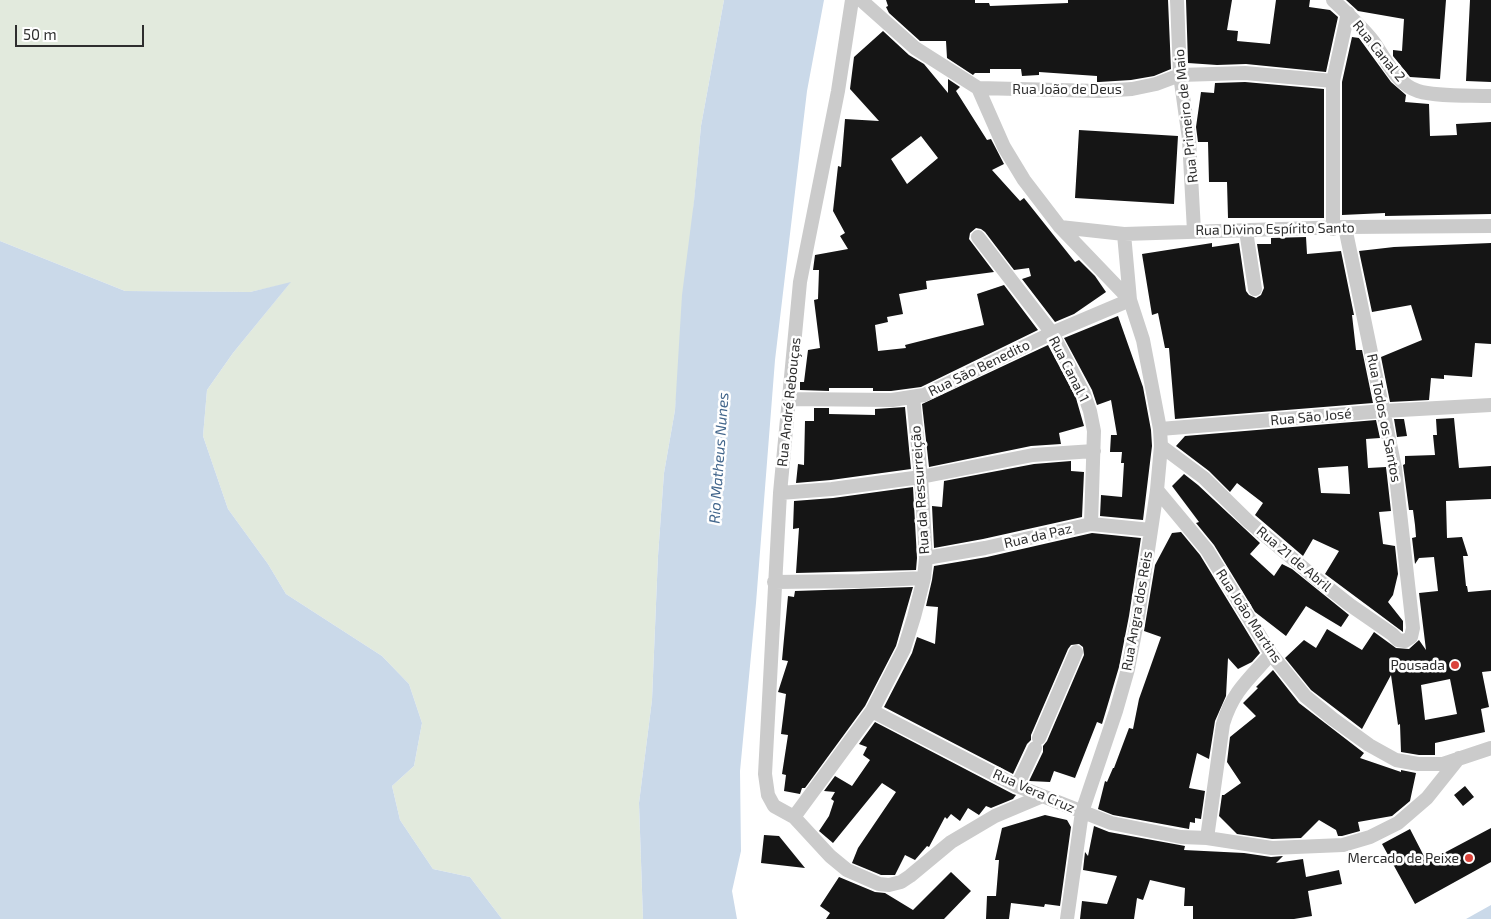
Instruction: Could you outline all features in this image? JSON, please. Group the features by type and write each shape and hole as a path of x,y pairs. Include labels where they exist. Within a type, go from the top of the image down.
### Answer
{"street":[{"name":"Rua André Rebouças","path":"794,817 774,806 768,795 765,774 780,493 800,282 838,90 852,0"},
{"path":"861,0 915,48 978,88"},
{"name":"Rua Primeiro de Maio","path":"1177,0 1180,75 1189,139 1194,232"},
{"name":"Rua Canal 2","path":"1333,0 1373,41 1405,85 1419,91 1491,96"},
{"name":"Rua Todos os Santos","path":"1348,14 1333,81 1339,228 1384,410 1395,468 1411,610"},
{"name":"Rua João de Deus","path":"978,88 1098,91 1132,89 1156,84 1180,75 1245,73 1333,81"},
{"name":"Rua Angra dos Reis","path":"978,88 1004,147 1024,180 1060,227 1130,300"},
{"name":"Rua Divino Espírito Santo","path":"1060,227 1124,234 1491,226"},
{"path":"1246,231 1255,289"},
{"name":"Rua Angra dos Reis","path":"1067,919 1082,812 1128,669 1157,490 1161,446 1160,429 1144,340 1130,300 1124,234"},
{"name":"Rua Canal 1","path":"978,237 1052,333 1084,394 1094,431 1091,524"},
{"name":"Rua São Benedito","path":"790,400 892,400 924,396 1052,333 1130,300"},
{"name":"Rua da Ressurreição","path":"794,817 872,711 904,649 914,617 924,578 926,558 921,477 913,397"},
{"name":"Rua São José","path":"1160,429 1384,410 1491,405"},
{"name":"Rua 21 de Abril","path":"1161,446 1204,478 1249,522 1312,575 1398,640 1405,641 1411,637 1413,628 1411,610"},
{"path":"780,493 832,489 921,477 1033,454 1094,451"},
{"name":"Rua João Martins","path":"1157,490 1207,550 1272,654 1305,696 1333,719 1369,746 1396,760 1418,764 1443,764 1491,748"},
{"name":"Rua da Paz","path":"926,558 985,548 1091,524 1151,530"},
{"path":"774,582 924,578"},
{"path":"1017,786 1076,652"},
{"path":"1207,838 1224,724 1228,710 1240,688 1272,654"},
{"name":"Rua Vera Cruz","path":"872,711 1017,786 1111,823 1155,833 1207,838 1272,848 1343,845 1370,837 1398,823 1427,798 1459,758"},
{"path":"794,817 830,856 847,870 879,884 889,885 901,882 910,876 950,842 965,833 995,816 1040,796"}],"shaded area":[{"path":"0,0 724,0 701,126 675,410 664,473 658,556 652,700 639,803 643,919 502,919 470,877 433,869 400,820 392,786 414,766 422,723 409,684 382,656 286,594 268,564 228,509 203,436 207,390 233,353 290,283 250,292 125,291 0,241"}],"water":[{"name":"Rio Matheus Nunes","path":"724,0 824,0 807,91 775,360 756,603 740,771 741,851 732,891 737,919 643,919 639,803 652,700 658,556 664,473 675,410 682,295 701,126"},
{"path":"0,241 125,291 250,292 291,282 233,353 207,390 203,436 228,509 268,564 286,594 382,656 409,684 422,723 414,766 392,786 400,820 433,869 470,877 502,919 0,919"},
{"path":"1491,905 1491,919 1466,919"}],"building":[{"path":"886,0 975,0 975,3 989,3 990,6 1068,3 1068,0 1168,0 1171,69 1154,76 1099,82 1097,82 1097,76 1039,72 1039,75 1022,76 1021,69 990,69 990,73 975,73 973,75 947,58 946,41 920,41 889,13 886,7 888,6"},
{"path":"1186,0 1232,0 1227,30 1238,31 1237,41 1270,44 1276,0 1310,0 1309,7 1330,10 1338,17 1326,72 1246,64 1188,63"},
{"path":"1346,0 1446,0 1440,79 1410,77 1393,56 1393,50 1402,51 1404,19 1358,11"},
{"path":"1470,0 1491,0 1491,82 1466,81"},
{"path":"883,31 909,55 924,64 948,93 948,79 960,87 956,91 987,140 991,139 1004,164 992,170 1020,201 1024,198 1075,262 1079,260 1095,276 1106,292 1074,314 1055,322 1022,279 1031,276 1029,268 1014,270 985,232 976,228 970,233 969,239 994,272 926,281 927,289 899,294 903,314 887,317 888,322 875,325 878,351 906,348 905,345 984,325 977,294 1004,285 1038,330 921,387 891,391 873,391 873,388 829,388 829,391 800,390 800,382 804,382 808,350 820,348 814,300 818,299 819,270 813,270 815,255 848,249 840,236 845,233 833,211 838,166 841,167 845,119 879,121 850,89 854,57","holes":["921,136 938,158 907,184 891,159"]},
{"path":"1352,37 1359,38 1391,82 1406,95 1405,102 1429,104 1430,136 1457,135 1456,124 1491,122 1491,214 1385,216 1385,213 1342,215 1342,82"},
{"path":"1245,82 1324,89 1324,218 1228,218 1227,182 1209,182 1208,142 1198,142 1196,127 1201,92 1214,93 1215,83"},
{"path":"1079,130 1178,136 1174,204 1075,198"},
{"path":"1306,237 1307,254 1341,251 1354,315 1352,315 1356,350 1362,350 1373,403 1175,419 1169,348 1165,348 1158,313 1152,315 1142,254 1212,243 1212,247 1239,243 1246,291 1249,295 1256,298 1261,295 1264,288 1257,244 1271,244 1271,238"},
{"path":"1491,243 1491,344 1475,343 1472,377 1444,375 1444,379 1431,378 1429,400 1390,402 1381,357 1422,340 1411,305 1372,312 1359,251 1394,247"},
{"path":"1118,316 1143,387 1151,430 1152,446 1143,520 1100,516 1101,495 1122,497 1124,463 1121,463 1122,452 1110,452 1111,435 1117,435 1111,400 1097,405 1092,390 1064,338"},
{"path":"1048,345 1076,398 1084,426 1059,433 1061,444 1031,446 929,467 922,404"},
{"path":"905,407 911,469 796,483 798,464 804,465 805,421 814,421 814,408 829,408 829,414 875,415 875,409"},
{"path":"1454,418 1459,468 1491,466 1491,499 1446,501 1447,538 1462,537 1468,556 1463,556 1468,592 1491,590 1491,671 1482,672 1489,707 1481,709 1485,732 1435,743 1435,755 1419,755 1401,752 1400,724 1398,725 1391,675 1362,729 1311,690 1285,658 1304,640 1316,648 1327,629 1362,650 1374,632 1396,648 1409,649 1419,640 1426,650 1419,593 1438,591 1434,557 1419,558 1415,564 1412,538 1416,537 1415,525 1413,510 1409,510 1403,465 1405,464 1405,456 1435,455 1433,435 1437,435 1436,419","holes":["1450,679 1457,714 1425,720 1421,685"]},
{"path":"1394,419 1404,419 1407,436 1397,437"},
{"path":"1376,420 1380,438 1366,439 1368,468 1386,467 1391,511 1379,512 1383,544 1395,546 1398,574 1393,595 1388,602 1403,621 1403,632 1325,574 1339,551 1313,539 1303,556 1255,515 1263,503 1237,483 1230,492 1209,471 1176,446 1185,436","holes":["1348,466 1350,494 1321,493 1318,468"]},
{"path":"1071,461 1071,471 1084,472 1082,517 934,548 932,506 942,507 944,481 1034,464"},
{"path":"1184,474 1260,543 1250,554 1274,576 1282,564 1292,569 1349,615 1341,627 1306,606 1286,636 1255,612 1214,545 1196,523 1199,522 1172,486"},
{"path":"913,487 916,570 796,573 799,528 793,529 794,501 833,498"},
{"path":"1181,532 1200,555 1260,653 1252,662 1238,669 1228,658 1226,696 1215,721 1209,759 1197,753 1189,788 1205,791 1201,819 1195,818 1195,823 1190,822 1189,829 1113,815 1098,809 1105,781 1107,782 1114,768 1129,728 1133,729 1139,699 1161,637 1144,631 1155,565 1172,533"},
{"path":"1092,533 1141,538 1119,667 1102,724 1097,722 1075,778 1054,771 1050,782 1029,781 1084,655 1083,647 1079,644 1071,645 1068,649 1031,735 1031,740 1027,744 1013,774 884,707 912,653 917,637 935,644 938,607 926,606 934,566 987,557"},
{"path":"913,587 896,646 865,706 805,788 802,788 800,794 784,791 786,775 782,774 788,735 781,734 786,694 778,692 788,661 782,660 788,596 794,597 795,591"},
{"path":"1273,670 1299,703 1364,753 1360,758 1401,772 1401,770 1416,773 1410,801 1392,816 1358,822 1360,831 1342,836 1338,836 1336,830 1319,820 1301,838 1272,839 1237,834 1219,816 1222,795 1241,783 1227,762 1230,737 1256,716 1243,703"},
{"path":"875,722 1016,795 1013,799 991,808 986,806 979,815 968,808 960,821 951,814 947,819 945,817 929,847 927,846 915,860 905,855 895,875 881,875 852,863 858,848 896,792 882,783 833,843 819,831 829,816 834,801 831,799 835,792 824,791 835,776 852,786 870,760 863,755 867,747 859,744"},
{"path":"1465,786 1474,797 1463,806 1454,795"},
{"path":"1045,815 1067,820 1071,827 1060,906 1045,904 1044,907 1011,903 1009,919 986,919 987,896 996,896 999,860 995,860 1002,828"},
{"path":"1094,826 1109,832 1185,846 1184,850 1244,853 1271,857 1283,856 1276,863 1303,859 1306,877 1339,870 1342,884 1308,891 1312,916 1294,919 1193,919 1193,906 1184,906 1185,888 1150,880 1143,900 1137,898 1134,919 1080,919 1082,901 1107,904 1117,876 1083,870 1085,852 1088,856"},
{"path":"1491,828 1491,862 1415,904 1382,844 1410,829 1427,862"},
{"path":"764,835 779,836 805,868 761,863"},
{"path":"951,872 971,891 944,919 826,919 830,913 820,906 839,877 875,892 885,893 913,910"}],"place":[{"name":"Pousada","path":"1455,665"},
{"name":"Mercado de Peixe","path":"1469,858"}]}
